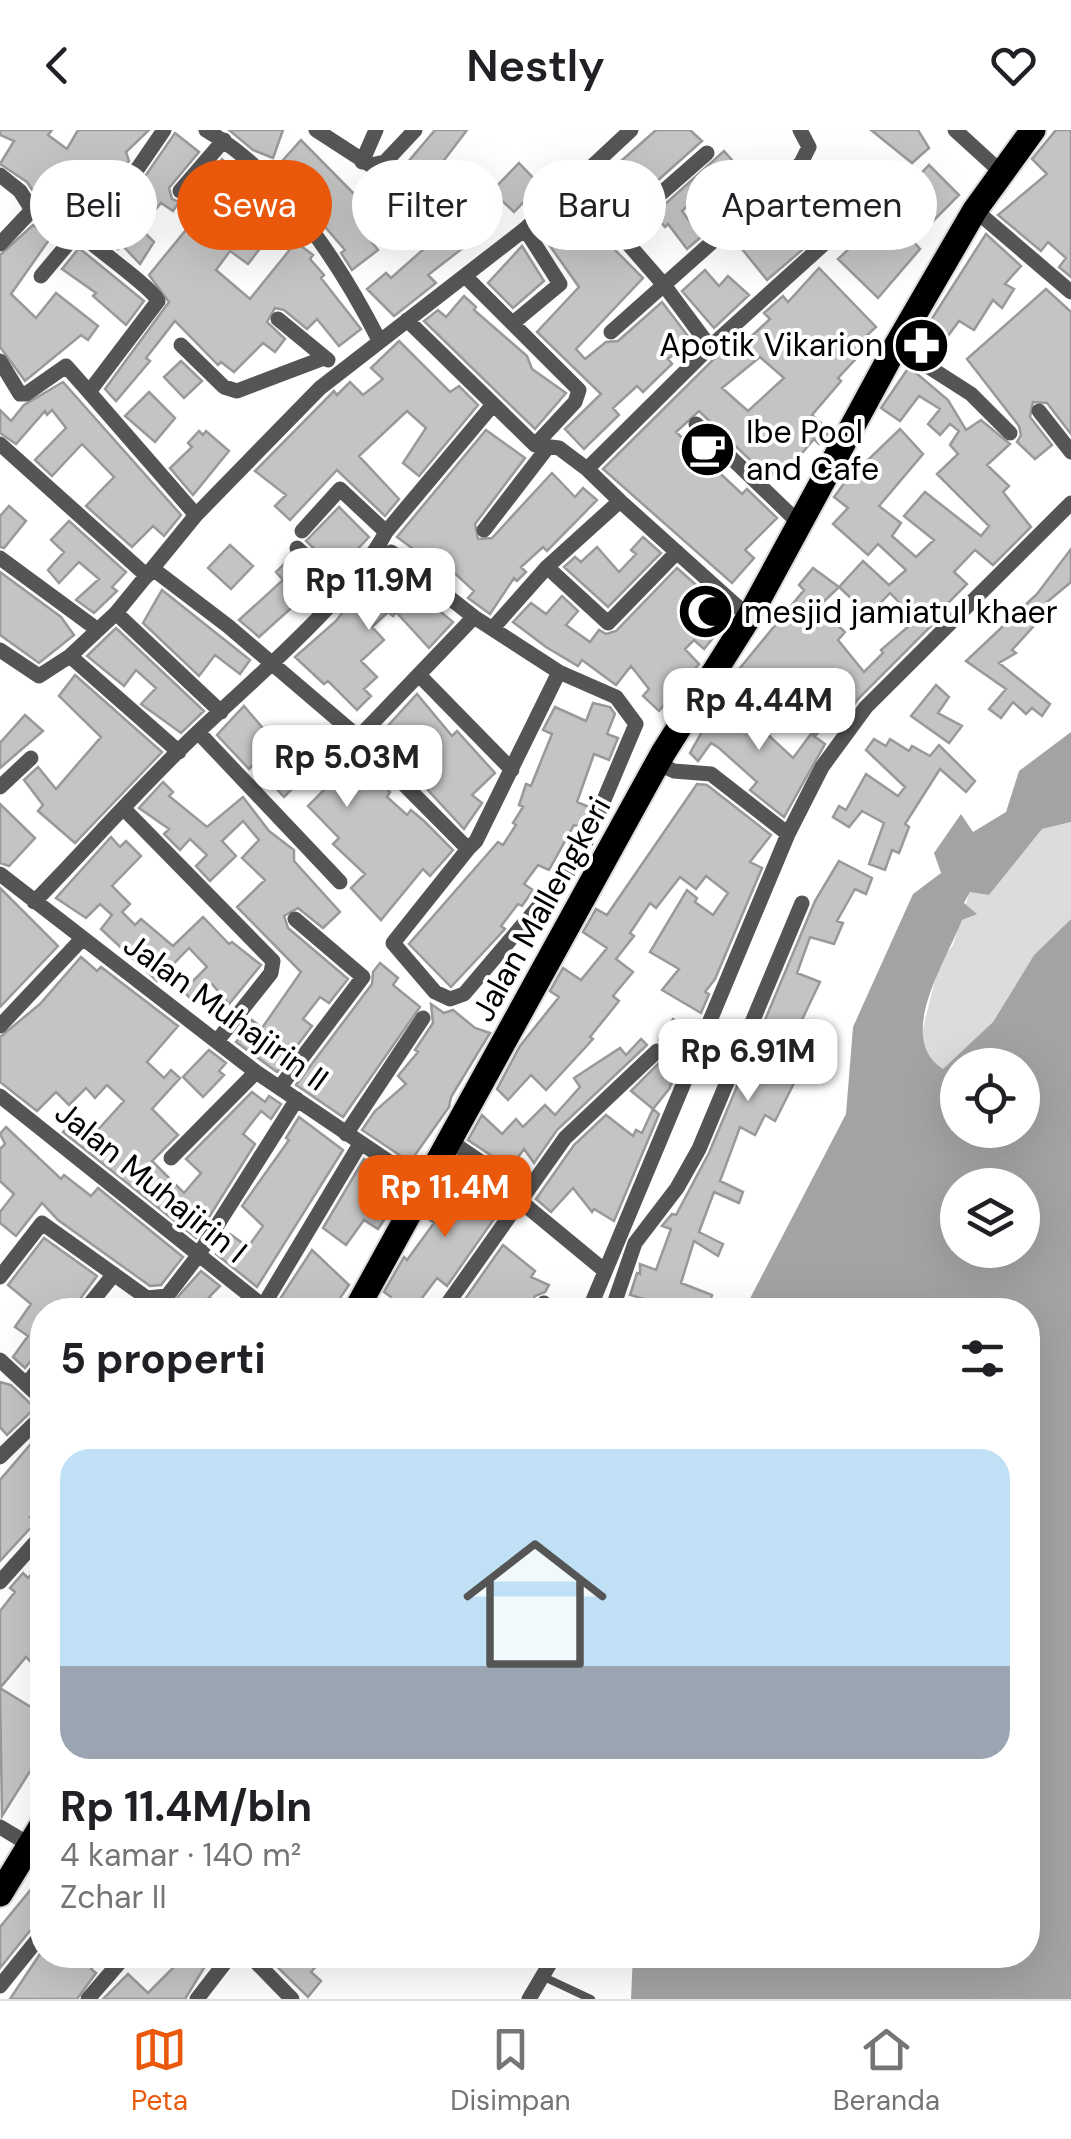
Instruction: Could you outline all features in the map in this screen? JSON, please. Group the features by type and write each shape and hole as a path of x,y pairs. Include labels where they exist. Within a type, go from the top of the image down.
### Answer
{"main road":[{"name":"Jalan Mallengkeri","path":"363,1298 450,1140 594,854 658,764 749,617 896,346 975,210 1032,130"},
{"path":"0,1894 30,1845"}],"street":[{"path":"143,160 164,130"},
{"path":"208,130 251,159 330,253 379,340"},
{"path":"316,130 359,160"},
{"path":"363,160 376,130"},
{"path":"387,160 416,130"},
{"path":"599,160 631,130"},
{"path":"611,332 801,163 809,147 800,130"},
{"path":"955,130 1001,172"},
{"path":"207,160 224,140"},
{"path":"666,189 707,153"},
{"path":"0,175 20,191 30,207"},
{"path":"975,210 1071,292"},
{"path":"0,244 30,212"},
{"path":"0,650 38,676 70,656 116,613 196,516 269,437 379,340 523,231"},
{"path":"41,276 63,250"},
{"path":"89,392 158,302 154,292 94,250"},
{"path":"514,323 560,284 538,250"},
{"path":"633,250 710,347"},
{"path":"587,469 710,347 818,250"},
{"path":"466,277 579,390 575,402 484,530"},
{"path":"278,319 344,370"},
{"path":"407,320 491,407 542,446 560,448 587,469 749,617"},
{"path":"182,345 224,387 236,391 324,358"},
{"path":"896,346 970,394 1010,433"},
{"path":"0,361 20,394 66,366 196,516"},
{"path":"34,902 341,589 491,407"},
{"path":"1039,411 1071,452"},
{"path":"696,424 799,523"},
{"path":"0,444 150,573 271,664 350,730"},
{"path":"302,531 340,489 386,532"},
{"path":"493,628 547,568 620,501"},
{"path":"594,1298 788,834 822,767 866,707 1071,503"},
{"path":"297,548 341,589"},
{"path":"391,552 474,617 559,672 616,698 628,708 636,724 594,854 464,994 450,999 436,992 392,943 475,844 559,672"},
{"path":"547,568 608,622 677,552"},
{"path":"0,558 98,630"},
{"path":"116,613 222,712"},
{"path":"468,849 358,738 474,617"},
{"path":"70,656 179,752"},
{"path":"420,676 512,770"},
{"path":"198,732 340,882"},
{"path":"0,788 31,758"},
{"path":"658,764 674,771 711,774 788,834"},
{"path":"124,810 273,960 271,973 217,1040"},
{"name":"Jalan Muhajirin II","path":"0,874 256,1072 424,1186"},
{"path":"616,1298 635,1243 677,1188 698,1149 802,903"},
{"path":"280,1088 363,977 295,919"},
{"path":"2,1021 81,940"},
{"path":"346,1134 423,1018"},
{"path":"452,1298 565,1138 658,1050"},
{"path":"172,1158 256,1072"},
{"name":"Jalan Muhajirin I","path":"0,1096 248,1298"},
{"path":"161,1298 167,1296 197,1257 296,1099"},
{"path":"450,1140 522,1196 604,1272"},
{"path":"267,1298 360,1144"},
{"path":"0,1277 42,1223 147,1298"},
{"path":"95,1298 114,1274"},
{"path":"0,1360 30,1387"},
{"path":"27,1384 30,1380"},
{"path":"0,1456 30,1427"},
{"path":"0,1582 30,1548"},
{"path":"0,1827 30,1834"},
{"path":"0,1986 30,1949"},
{"path":"88,1999 115,1968"},
{"path":"197,1999 221,1968"},
{"path":"262,1968 292,1999"},
{"path":"529,1999 548,1968"}],"lane":[{"path":"544,1977 592,1999"}],"shaded area":[{"path":"1071,732 1071,822 1042,829 989,895 970,892 964,903 977,914 962,920 936,977 928,998 923,1038 929,1055 940,1066 940,1148 1040,1148 1040,1048 965,1048 993,1022 1034,955 1071,919 1071,1999 631,1999 632,1968 1040,1968 1040,1298 750,1298 846,1114 853,1027 913,894 941,873 934,853 961,814 973,832 1006,812 1019,771"},
{"path":"1071,822 1071,919 1034,955 993,1022 966,1048 940,1048 940,1068 927,1058 920,1041 939,963 953,945 970,891 989,895 1042,829"}],"building":[{"path":"0,130 52,130 48,135 67,149 78,130 149,130 126,152 129,160 30,160 30,186 0,164 14,141 0,135"},
{"path":"229,130 283,130 273,158 253,150"},
{"path":"435,130 467,130 444,160 410,160"},
{"path":"656,130 690,130 702,141 666,173 666,160 622,160"},
{"path":"871,130 918,130 929,148 915,160 908,160"},
{"path":"1056,130 1071,130 1071,277 1059,267 1066,258 1048,242 1041,251 998,215 1047,174 1032,159"},
{"path":"175,133 199,152 192,160 177,160 177,178 169,188 172,199 177,201 173,211 161,203 157,208 156,160"},
{"path":"301,140 321,160 283,160"},
{"path":"724,151 732,160 714,160"},
{"path":"519,163 523,167 523,203 514,212 503,202 503,180"},
{"path":"332,172 352,192 352,250 378,250 352,270 341,253 345,250 332,235"},
{"path":"937,173 959,195 937,217"},
{"path":"686,185 686,207 682,211 686,216 686,248 666,226 666,203"},
{"path":"30,228 30,250 42,250 11,294 36,318 56,293 98,326 88,340 81,335 25,381 0,347 0,255"},
{"path":"986,234 1021,266 1005,284 1014,289 1002,308 993,300 974,330 959,321 933,356 915,345"},
{"path":"177,241 177,250 259,250 248,264 230,251 216,270 250,299 290,250 306,250 324,275 321,278 361,329 339,346 317,319 307,329 284,310 275,308 267,322 285,339 275,352 263,343 234,372 221,362 218,365 175,321 146,358 150,361 116,401 105,389 169,302 149,275"},
{"path":"522,246 544,281 513,308 488,283"},
{"path":"81,250 144,301 126,325 93,296 96,293 62,269"},
{"path":"127,250 149,250 140,264"},
{"path":"423,250 460,250 428,275 436,283 394,316 367,289 386,273 391,278"},
{"path":"553,250 615,250 643,278 576,349 585,359 606,342 618,341 662,302 691,340 668,359 672,364 643,392 637,386 613,408 619,415 584,449 565,429 601,394 537,332 579,287"},
{"path":"743,250 802,250 767,280"},
{"path":"848,250 919,250 878,298 838,259"},
{"path":"819,268 876,327 863,339 869,345 838,378 841,381 812,415 830,431 819,444 814,439 781,478 774,472 769,478 699,411 676,432 742,494 747,489 777,518 745,550 754,558 732,583 603,469 722,351 737,338 742,345 770,319 764,313 783,296 788,302","holes":["760,357 784,378 748,411 722,388"]},
{"path":"705,270 719,286 728,276 749,295 714,328 682,291"},
{"path":"1046,289 1071,312 1071,434 1047,403 1033,402 1030,417 1052,445 1035,459 1017,442 1021,435 1019,426 967,359"},
{"path":"464,296 476,307 474,310 527,356 532,369 566,393 535,429 424,321 438,310 446,317"},
{"path":"399,341 450,392 459,386 478,405 419,476 403,463 426,428 407,411 359,456 399,499 385,516 337,470 290,520 275,506 286,495 255,471 334,391 337,395 350,382 363,395 383,379 371,368"},
{"path":"181,361 202,381 184,398 164,377"},
{"path":"909,367 948,400 966,430 981,420 1010,444 987,465 1009,486 1003,492 1031,527 993,565 975,550 954,572 967,584 946,605 949,608 858,699 839,725 831,717 816,735 781,704 793,692 773,676 756,695 736,673 804,590 799,585 813,568 839,587 863,561 889,585 906,570 878,544 868,555 833,524 848,508 834,497 845,482 900,429 923,454 879,506 901,523 892,536 916,557 934,540 904,516 925,492 981,536 989,526 937,474 958,454 950,445 959,431 950,424 940,435 928,424 940,409 919,396 900,421 881,408","holes":["839,587 869,615 890,593 916,620 881,650 883,653 864,672 838,640 845,632 818,607"]},
{"path":"63,382 181,515 164,536 153,526 132,547 86,506 114,477 82,444 52,476 35,460 66,428 52,410 47,415 45,411 16,444 0,433 0,410 11,421 24,405"},
{"path":"149,392 175,418 155,442 125,416"},
{"path":"486,430 525,458 475,524 478,539 492,538 552,473 575,497 583,488 597,500 547,551 543,547 521,567 526,572 517,581 514,578 490,614 468,598 474,591 446,565 442,570 397,537"},
{"path":"199,431 203,435 206,431 229,451 193,495 170,468 192,447 188,443"},
{"path":"9,506 26,521 4,548 0,547 0,516"},
{"path":"339,507 369,537 351,556 354,560 342,575 306,541"},
{"path":"69,521 126,572 112,587 117,591 94,613 76,600 99,579 79,562 59,583 48,570 64,552 51,540"},
{"path":"643,537 661,553 608,607 564,567 575,557 581,562 597,547 619,572 636,554 631,550"},
{"path":"230,545 253,566 231,589 208,568"},
{"path":"1071,549 1071,582 1047,602 1052,606 1012,650 1016,653 999,663 1050,704 1042,716 1032,708 1026,714 1013,702 1001,718 989,709 1006,689 966,661 1037,594"},
{"path":"288,560 319,593 305,606 300,600 259,637 239,620 283,580 276,572"},
{"path":"381,562 453,622 429,648 396,612 393,616 388,612 372,627 384,640 361,661 377,677 364,689 371,696 357,710 328,681 324,684 295,657 336,621"},
{"path":"677,568 731,616 704,649 694,640 685,649 699,664 659,711 643,696 649,689 631,666 616,685 582,660 578,666 546,647 513,622 531,603 546,614 562,596 578,611 566,625 590,642 599,630 606,634 616,631"},
{"path":"0,572 61,617 74,635 39,663 0,635"},
{"path":"162,590 250,660 240,674 215,655 199,676 143,623"},
{"path":"116,628 204,711 181,733 141,704 156,688 136,670 124,686 87,656"},
{"path":"75,675 162,752 75,843 38,811 43,805 24,780 38,767 56,789 101,737 59,696"},
{"path":"936,685 949,697 938,713 962,726 949,743 911,716"},
{"path":"724,693 753,723 768,705 781,717 766,733 793,758 811,734 825,744 784,817 750,790 757,782 719,748 711,743 698,761 690,753"},
{"path":"417,694 452,736 457,731 495,773 472,795 482,803 464,829 399,759 406,752 385,729"},
{"path":"593,703 610,707 615,714 607,734 618,738 609,760 594,754 577,802 589,807 580,827 574,825 549,870 538,865 524,884 533,890 522,906 518,904 501,926 505,929 451,987 409,944 498,842 503,845 516,825 513,823 523,807 519,805 526,784 531,786 552,734 543,730 555,707 586,721"},
{"path":"244,706 278,746 281,743 294,756 318,730 341,751 348,746 353,758 390,792 387,797 407,815 411,810 453,850 430,876 423,869 381,920 351,888 365,874 333,844 339,838 308,806 326,788 310,771 284,797 254,764 249,769 217,735"},
{"path":"25,715 43,731 0,768 0,743"},
{"path":"874,739 886,746 890,739 909,751 912,746 930,756 939,745 975,781 966,792 940,769 905,824 909,827 899,853 892,850 885,870 869,864 884,823 862,811 849,827 833,817 839,806 846,810 866,774 898,796 905,787 866,750"},
{"path":"163,782 173,792 169,796 207,827 243,797 269,831 294,850 294,861 340,912 323,928 298,908 284,916 288,928 348,979 329,1003 320,997 303,1019 312,1026 277,1072 236,1042 252,1020 262,1028 301,972 237,907 265,880 242,858 259,840 243,821 222,841 236,856 210,881 196,866 207,855 190,839 180,850 164,834 169,829 139,808"},
{"path":"697,784 707,785 771,835 750,862 762,868 715,979 705,992 709,994 701,1013 662,990 679,969 650,952 687,890 697,898 695,902 713,915 728,893 706,876 696,889 680,877 656,908 650,903 630,933 634,936 616,959 633,972 613,996 619,1001 590,1037 593,1039 546,1090 531,1075 508,1100 497,1089 520,1046 559,997 550,991 563,968 581,980 607,948 583,932 596,909 607,915"},
{"path":"0,804 35,838 9,866 0,863"},
{"path":"111,837 120,847 126,841 141,856 112,886 130,904 122,912 135,925 141,919 173,946 203,917 229,944 232,942 261,965 229,1004 212,984 194,1002 183,991 207,967 189,948 157,981 101,929 112,915 100,904 86,918 56,898"},
{"path":"839,861 872,878 866,894 855,889 837,921 843,923 834,944 810,937 797,973 820,982 788,1049 795,1052 785,1076 795,1081 775,1121 765,1115 755,1135 740,1127 720,1181 743,1192 739,1203 714,1192 699,1232 723,1244 718,1256 694,1241 681,1283 712,1295 711,1298 630,1295 637,1273 640,1274 640,1264 656,1270 671,1229 662,1226 672,1214 676,1215 709,1153 815,901"},
{"path":"0,888 58,946 0,1007"},
{"path":"81,957 97,971 101,967 178,1026 147,1062 164,1078 171,1070 180,1078 152,1109 178,1135 152,1161 184,1193 201,1173 186,1159 252,1092 265,1102 269,1096 281,1104 271,1119 261,1111 243,1134 255,1144 196,1238 63,1132 76,1117 94,1134 124,1101 107,1085 95,1098 86,1088 69,1105 56,1092 37,1111 0,1082 0,1037 40,1004"},
{"path":"380,963 398,978 393,985 420,1007 343,1117 296,1085 372,984 373,972"},
{"path":"431,1004 444,1013 453,1010 475,1028 490,1033 451,1097 449,1107 410,1162 362,1130 375,1111 406,1084 398,1076 418,1052 415,1050 433,1023"},
{"path":"673,1019 693,1033 669,1089 653,1109 631,1091 667,1055 666,1044 659,1040"},
{"path":"641,1039 647,1045 557,1130 534,1163 524,1149 510,1168 468,1140 482,1115 502,1134 516,1119 523,1127 545,1105 555,1115 580,1087 574,1078 620,1048 626,1055"},
{"path":"209,1050 226,1063 219,1071 224,1075 203,1097 183,1077"},
{"path":"653,1109 659,1114 614,1221 594,1209 592,1212 573,1188 551,1212 536,1199 574,1145 606,1115 633,1136 636,1130 642,1133"},
{"path":"299,1117 343,1150 257,1287 216,1254 230,1234 248,1247 263,1226 242,1206 289,1140 286,1138"},
{"path":"6,1127 61,1179 64,1175 91,1196 98,1188 183,1257 161,1285 150,1286 58,1220 42,1203 16,1236 0,1223 0,1212 14,1194 0,1181 0,1149 5,1144 0,1134"},
{"path":"364,1159 406,1186 378,1229 364,1220 346,1245 323,1228"},
{"path":"453,1174 476,1187 484,1178 508,1199 447,1286 437,1278 422,1298 390,1298 384,1292 404,1257 407,1260 434,1223 426,1217"},
{"path":"44,1238 97,1276 81,1298 30,1298 30,1303 8,1285"},
{"path":"503,1245 535,1271 531,1277 549,1285 534,1298 466,1298"},
{"path":"312,1250 349,1285 340,1298 281,1298"},
{"path":"201,1271 220,1286 210,1298 177,1298"},
{"path":"30,1305 30,1362 25,1368 13,1357 28,1336 15,1327"},
{"path":"0,1382 11,1385 30,1403 30,1413 7,1435 0,1427"},
{"path":"30,1445 30,1528 0,1561 0,1480"},
{"path":"23,1573 30,1576 30,1661 26,1657 0,1688 0,1611 15,1592 10,1588"},
{"path":"0,1688 30,1707 30,1771 2,1816"},
{"path":"30,1891 30,1931 0,1968 0,1927"},
{"path":"31,1968 92,1968 96,1973 77,1999 10,1999"},
{"path":"173,1968 204,1968 185,1999 103,1999 128,1974 148,1993"},
{"path":"278,1968 315,1968 311,1972 321,1981 308,1997"}],"place":[{"name":"Apotik Vikarion","path":"922,345"},
{"name":"Ibe Pool and Cafe","path":"707,450"},
{"name":"mesjid jamiatul khaer","path":"705,612"}]}
